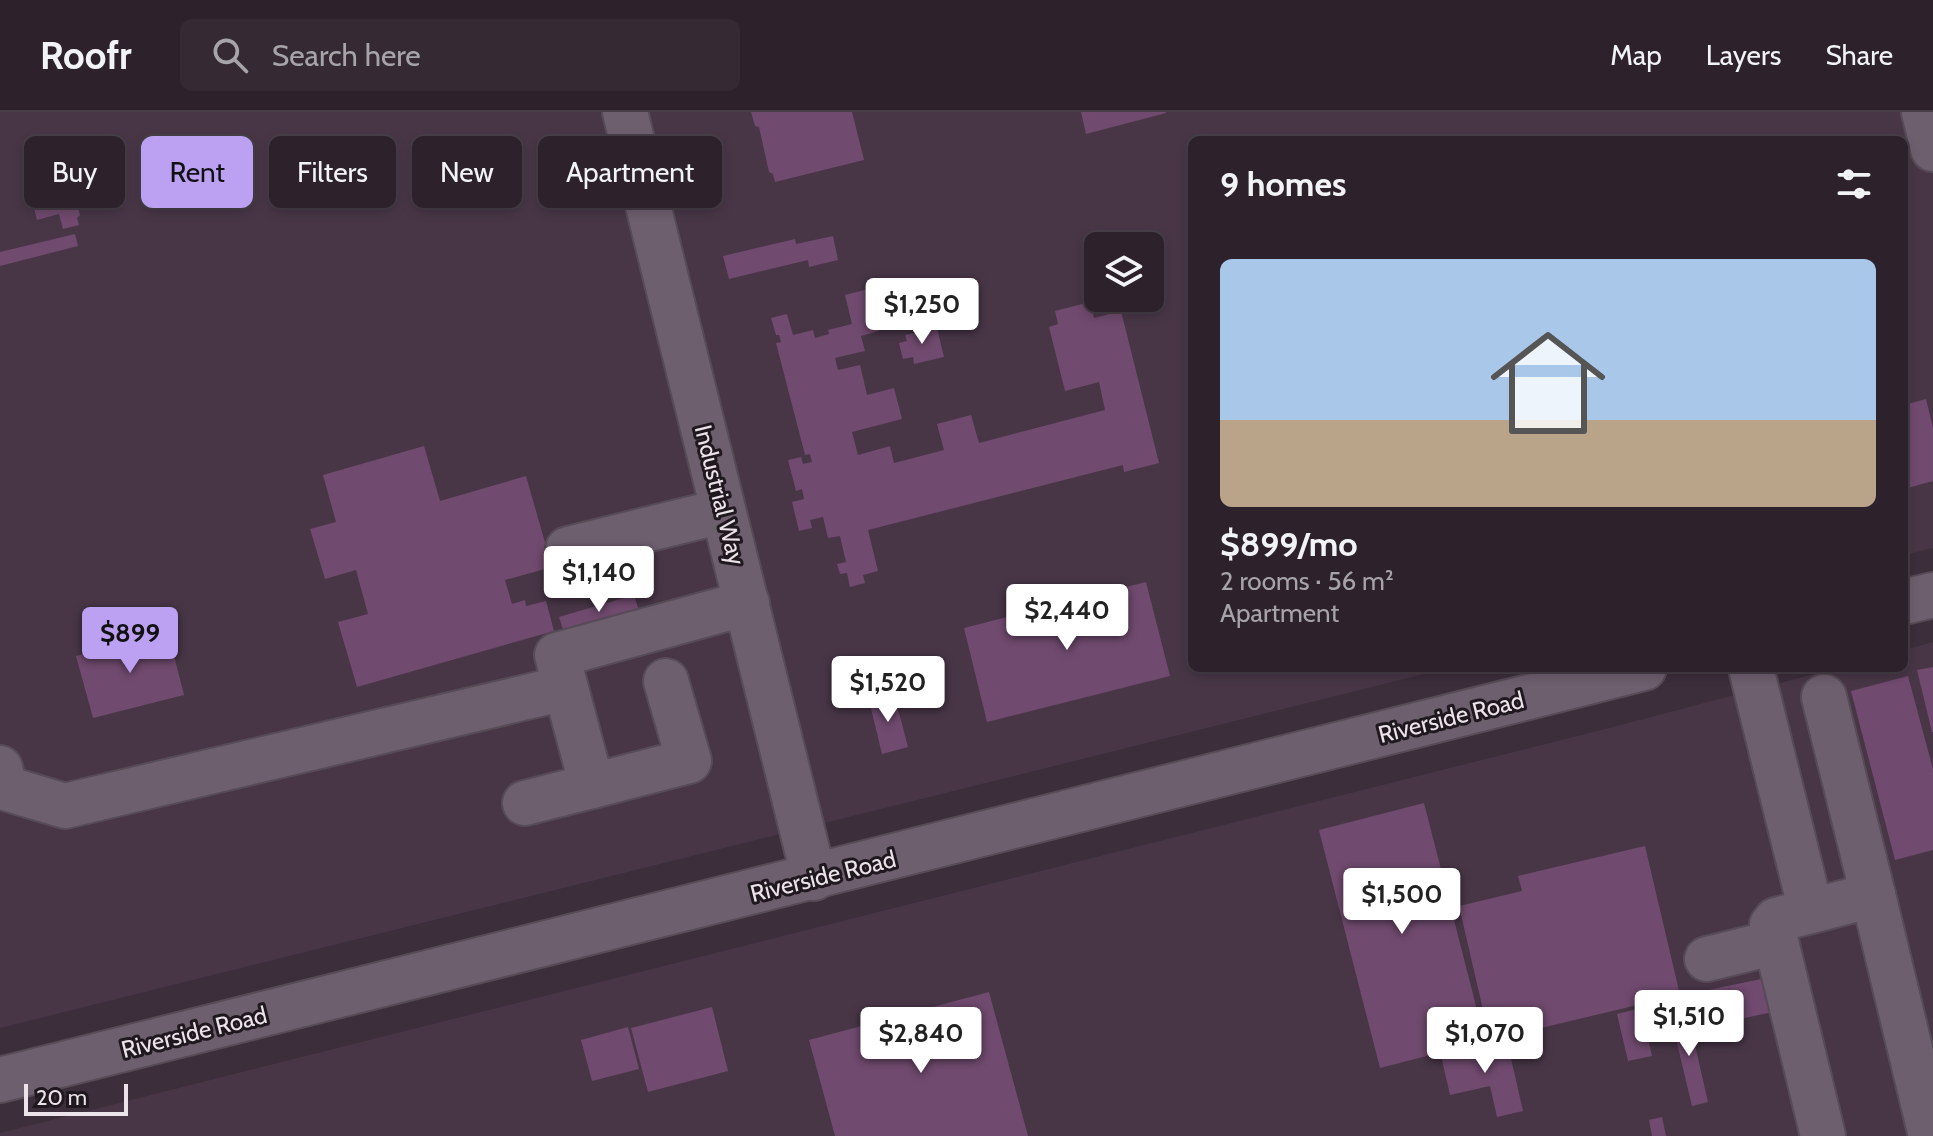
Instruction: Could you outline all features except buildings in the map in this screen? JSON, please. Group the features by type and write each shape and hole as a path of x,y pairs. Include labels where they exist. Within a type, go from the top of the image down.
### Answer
{"street":[{"name":"Industrial Way","path":"625,112 814,878"},
{"path":"1924,112 1933,149"},
{"path":"568,549 723,511"},
{"path":"1908,601 1933,595"},
{"path":"592,786 557,655 747,603"},
{"name":"Riverside Road","path":"0,1080 1628,672"},
{"path":"1752,672 1811,911"},
{"path":"525,803 689,761 666,681"},
{"path":"0,768 5,788 65,806 565,688"},
{"path":"1824,697 1930,1119"},
{"path":"1823,1136 1772,925 1776,920 1873,895"},
{"path":"1707,959 1776,942"}],"shaded area":[{"path":"0,112 1933,112 1933,548 1908,554 1908,136 1188,136 1188,672 1432,672 0,1028"},
{"path":"1933,642 1933,1136 0,1136 0,1133 1822,672 1908,672 1908,649"}]}
